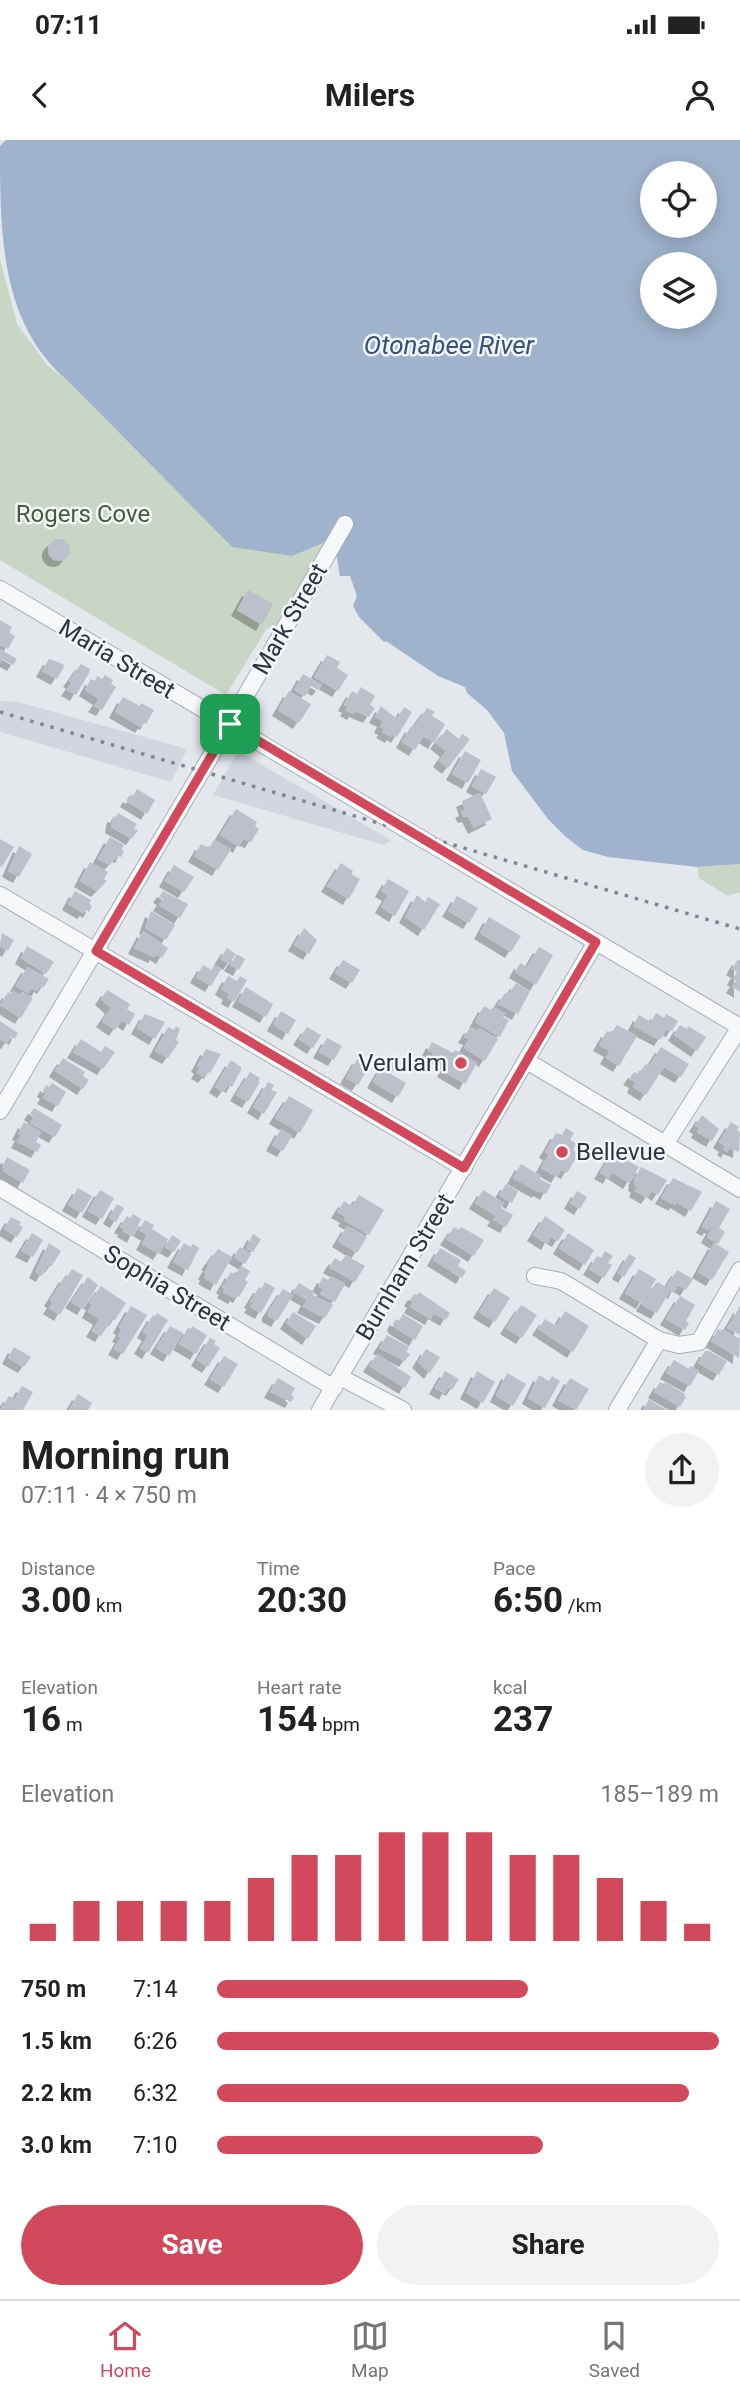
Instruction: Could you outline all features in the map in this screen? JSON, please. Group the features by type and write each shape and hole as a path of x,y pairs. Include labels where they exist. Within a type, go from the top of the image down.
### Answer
{"street":[{"name":"Mark Street","path":"0,1111 230,724 345,524"},
{"name":"Maria Street","path":"0,589 740,1027"},
{"path":"0,895 464,1168"},
{"name":"Burnham Street","path":"320,1410 596,942"},
{"path":"666,1143 740,1027"},
{"path":"527,1061 740,1189"},
{"name":"Sophia Street","path":"0,1188 337,1383 403,1410"},
{"path":"535,1276 561,1281 659,1340 680,1345 699,1342 740,1270"},
{"path":"617,1410 659,1340"}],"shaded area":[{"path":"0,701 18,702 187,749 171,782 0,732"},
{"path":"238,751 391,840 384,845 213,795"}],"green space":[{"name":"Rogers Cove","path":"0,259 17,324 48,366 68,381 232,547 339,521 336,552 288,640 267,628 226,695 0,560"},
{"path":"740,864 740,892 728,896 699,878 697,867"}],"water":[{"name":"Otonabee River","path":"6,140 740,140 740,864 697,867 608,857 583,850 566,837 548,819 512,771 504,733 487,710 467,693 465,687 438,676 384,642 359,617 353,606 357,596 350,576 340,576 336,552 339,521 323,543 292,556 232,547 46,358 29,332 17,305 8,275 1,211 0,146"}],"building":[{"path":"59,539 67,542 70,550 67,558 59,561 51,558 48,550 51,542"},
{"path":"248,590 273,604 262,625 237,610"},
{"path":"0,620 12,627 9,632 15,636 8,649 0,645"},
{"path":"0,649 17,659 13,665 2,659 0,663"},
{"path":"327,655 340,662 337,668 348,675 338,691 314,677"},
{"path":"49,659 63,664 57,679 42,671"},
{"path":"81,664 90,669 76,695 67,690 72,683 69,681"},
{"path":"303,674 322,685 318,690 311,686 305,696 294,690"},
{"path":"105,675 113,680 111,684 116,687 102,710 94,706 99,699 85,690 91,679 95,681 97,676 102,679"},
{"path":"361,687 375,696 370,705 375,708 369,717 355,711 353,714 346,710 348,707 344,705 352,691 357,694"},
{"path":"289,691 311,704 299,723 278,710"},
{"path":"123,697 154,710 146,724 141,727 115,712"},
{"path":"381,706 397,719 404,707 412,712 397,737 382,732 384,729 380,727 383,721 375,717"},
{"path":"427,708 435,712 432,716 445,724 434,743 423,736 415,750 402,742 411,726 413,728"},
{"path":"447,729 459,739 462,734 470,739 448,768 439,761 446,751 436,743"},
{"path":"465,751 481,760 468,783 452,774"},
{"path":"481,769 496,777 486,794 472,786"},
{"path":"137,789 155,800 147,814 126,801 129,796 132,798"},
{"path":"480,793 492,819 474,828 468,816 464,817 461,812 465,810 462,801"},
{"path":"236,809 257,822 255,826 259,829 251,842 243,839 239,847 220,835"},
{"path":"118,813 137,824 134,828 138,830 132,839 111,827 113,816 116,817"},
{"path":"110,837 124,845 121,850 124,851 121,857 118,856 109,865 98,859"},
{"path":"0,839 14,847 2,867 0,866"},
{"path":"214,840 231,849 218,870 194,856 201,844 209,848"},
{"path":"19,846 32,854 19,877 8,871"},
{"path":"90,862 108,872 104,879 107,881 97,891 80,881"},
{"path":"341,863 360,879 349,899 327,886"},
{"path":"174,865 194,877 184,892 165,881"},
{"path":"388,879 409,891 395,916 381,907 388,895 381,891"},
{"path":"75,891 91,900 89,912 86,910 83,913 68,904"},
{"path":"163,891 188,904 180,918 159,905 163,899 159,897"},
{"path":"417,895 425,902 428,897 440,904 424,930 405,917"},
{"path":"457,896 478,908 469,923 448,911"},
{"path":"151,911 175,925 166,940 145,928"},
{"path":"489,917 521,936 511,952 480,933"},
{"path":"304,928 317,940 309,954 294,945"},
{"path":"143,931 168,948 162,958 134,948"},
{"path":"2,933 14,940 8,951 0,946"},
{"path":"27,946 54,962 46,974 21,958"},
{"path":"539,947 553,955 536,985 515,972 520,963 527,967"},
{"path":"227,948 236,954 229,964 220,959"},
{"path":"237,954 245,959 239,970 230,965"},
{"path":"738,959 740,992 732,987 737,972 732,969"},
{"path":"343,960 360,970 352,983 335,973"},
{"path":"203,965 212,970 214,965 221,969 211,986 196,977"},
{"path":"27,967 49,979 43,988 40,986 37,991 31,988 28,993 16,986"},
{"path":"228,976 237,981 240,976 247,980 234,1002 227,998 229,994 221,989"},
{"path":"516,983 530,991 518,1014 498,1004"},
{"path":"246,987 273,1004 266,1017 238,1001"},
{"path":"107,990 130,1004 127,1009 135,1014 129,1025 122,1020 115,1030 102,1021 111,1008 101,999"},
{"path":"13,991 33,998 21,1018 0,1005 8,992 11,994"},
{"path":"484,1006 505,1013 503,1017 509,1020 500,1037 475,1022"},
{"path":"281,1011 296,1020 288,1034 273,1025"},
{"path":"656,1013 664,1018 666,1014 678,1021 672,1031 667,1029 660,1040 633,1026 639,1015 651,1022"},
{"path":"145,1014 165,1022 155,1039 137,1028"},
{"path":"0,1021 18,1033 15,1039 11,1037 7,1043 0,1039"},
{"path":"617,1025 637,1036 619,1066 606,1058 610,1051 599,1045 607,1031 611,1033"},
{"path":"680,1025 687,1029 688,1026 706,1037 697,1051 674,1035"},
{"path":"176,1026 180,1029 176,1040 179,1042 168,1058 155,1051 168,1027 174,1030"},
{"path":"307,1027 321,1035 313,1048 299,1039"},
{"path":"470,1027 477,1031 479,1028 498,1039 485,1061 464,1048 469,1039 464,1037"},
{"path":"327,1038 342,1046 334,1060 319,1052"},
{"path":"81,1039 101,1052 105,1046 115,1052 103,1069 73,1052"},
{"name":"Verulam","path":"432,1042 453,1053 455,1050 477,1063 465,1084 443,1071 447,1064 428,1050"},
{"path":"661,1047 689,1064 681,1077 664,1067 646,1095 633,1087 635,1082 629,1079 634,1072 638,1074 646,1064 649,1066"},
{"path":"206,1049 221,1054 210,1073 204,1077 197,1073 200,1068 197,1066"},
{"path":"63,1058 85,1072 83,1076 89,1080 83,1089 55,1071"},
{"path":"358,1058 370,1065 358,1085 346,1078"},
{"path":"387,1058 397,1063 391,1074 406,1083 398,1097 373,1082"},
{"path":"231,1060 241,1067 241,1070 232,1087 228,1085 223,1092 215,1087"},
{"path":"250,1072 260,1078 260,1082 248,1102 236,1095"},
{"path":"268,1082 274,1085 271,1090 277,1092 264,1114 253,1107"},
{"path":"52,1083 66,1092 58,1106 43,1098 46,1085 49,1087"},
{"path":"289,1096 313,1110 300,1133 275,1118"},
{"path":"34,1108 62,1125 55,1137 30,1123 34,1117 30,1114"},
{"path":"702,1115 719,1129 712,1141 697,1132 699,1128 695,1126"},
{"path":"24,1122 41,1132 36,1142 41,1145 37,1152 17,1142"},
{"path":"731,1122 739,1127 739,1152 729,1148 727,1152 723,1149 725,1146 719,1142"},
{"name":"Bellevue","path":"566,1128 574,1133 570,1140 577,1144 573,1150 579,1153 567,1173 561,1170 557,1177 541,1168 549,1154 545,1152 556,1133 562,1135"},
{"path":"281,1129 292,1136 283,1151 272,1145"},
{"path":"613,1152 621,1157 623,1155 639,1167 629,1183 612,1172 609,1178 600,1173"},
{"path":"7,1157 30,1170 23,1183 3,1171"},
{"path":"521,1164 551,1185 546,1194 513,1178"},
{"path":"641,1167 667,1180 658,1195 652,1191 647,1198 635,1191 637,1187 634,1180"},
{"path":"673,1178 702,1192 691,1211 676,1202 675,1205 661,1198"},
{"path":"506,1184 518,1191 512,1203 499,1195"},
{"path":"78,1188 92,1196 82,1213 68,1205"},
{"path":"100,1190 114,1198 102,1219 88,1211"},
{"path":"483,1190 504,1203 501,1208 513,1215 506,1227 493,1220 496,1216 475,1203"},
{"path":"577,1191 587,1197 580,1209 570,1203"},
{"path":"359,1195 384,1210 369,1235 344,1220 346,1217 337,1212 344,1201 352,1206"},
{"path":"716,1201 730,1209 719,1228 725,1232 718,1244 707,1237 712,1228 708,1230 702,1227"},
{"path":"117,1204 124,1208 116,1222 109,1218"},
{"path":"133,1214 141,1219 133,1237 120,1227 127,1216 130,1218"},
{"path":"545,1216 565,1230 558,1241 551,1237 547,1244 533,1235"},
{"path":"11,1217 21,1222 19,1225 23,1227 17,1237 4,1229"},
{"path":"145,1220 154,1225 152,1229 168,1239 159,1254 142,1244 147,1235 139,1230"},
{"path":"347,1226 367,1237 357,1253 338,1241"},
{"path":"454,1227 459,1230 461,1227 484,1240 474,1256 446,1239"},
{"path":"32,1233 43,1240 33,1257 21,1251"},
{"path":"568,1233 594,1250 585,1265 559,1248"},
{"path":"253,1234 261,1239 253,1252 246,1248"},
{"path":"172,1235 181,1241 174,1252 165,1247"},
{"path":"49,1243 61,1251 42,1276 35,1272"},
{"path":"184,1243 199,1248 188,1270 173,1262"},
{"path":"714,1243 729,1252 712,1280 698,1272"},
{"path":"240,1247 251,1254 245,1264 234,1257"},
{"path":"440,1248 461,1260 458,1266 466,1271 462,1278 433,1260"},
{"path":"218,1249 232,1257 216,1285 204,1278 204,1273"},
{"path":"605,1251 613,1256 608,1263 612,1265 604,1278 589,1269 597,1256 601,1258"},
{"path":"629,1254 636,1258 624,1277 618,1273"},
{"path":"346,1255 365,1266 355,1282 329,1267 335,1258 341,1262"},
{"path":"241,1266 250,1271 245,1280 248,1282 239,1297 236,1295 234,1298 223,1292 225,1289 222,1287 231,1272 235,1275"},
{"path":"72,1269 83,1275 60,1315 49,1308 53,1302 50,1300"},
{"path":"639,1269 656,1279 642,1303 625,1293"},
{"path":"677,1270 693,1279 686,1290 678,1285 674,1293 670,1291 657,1313 642,1305 655,1284 658,1282 666,1287"},
{"path":"331,1276 345,1284 335,1302 320,1294 323,1289 318,1286 323,1277 328,1280"},
{"path":"88,1277 98,1285 83,1309 71,1302"},
{"path":"265,1282 275,1288 261,1313 250,1307 253,1303 250,1302"},
{"path":"299,1283 314,1292 313,1295 333,1305 325,1318 303,1307 307,1300 293,1292"},
{"path":"101,1286 126,1303 101,1336 92,1331 99,1319 88,1312 92,1304 89,1303"},
{"path":"494,1288 510,1298 495,1322 479,1312"},
{"path":"283,1289 293,1295 277,1321 268,1316 268,1312"},
{"path":"419,1292 450,1313 446,1320 434,1313 431,1319 410,1307 413,1302 410,1300"},
{"path":"680,1296 695,1305 686,1321 689,1323 685,1330 666,1319"},
{"path":"521,1305 537,1315 522,1338 506,1328"},
{"path":"131,1306 147,1315 123,1354 114,1349 121,1337 118,1336 122,1329 119,1327"},
{"path":"740,1306 740,1335 727,1328"},
{"path":"565,1311 589,1326 573,1352 538,1329 545,1319 556,1326"},
{"path":"293,1312 316,1326 308,1339 286,1323"},
{"path":"157,1313 168,1320 148,1353 140,1348 148,1335 143,1332"},
{"path":"403,1314 423,1326 415,1340 393,1324 396,1319 399,1321"},
{"path":"170,1326 183,1333 169,1356 156,1348"},
{"path":"192,1326 207,1335 196,1354 179,1344"},
{"path":"718,1329 740,1339 739,1358 711,1341"},
{"path":"387,1335 409,1347 406,1352 410,1354 405,1361 379,1348"},
{"path":"210,1338 216,1341 214,1344 220,1348 208,1367 197,1360"},
{"path":"14,1347 31,1357 24,1367 8,1358"},
{"path":"426,1349 440,1357 430,1373 418,1362"},
{"path":"705,1351 727,1361 719,1375 698,1363"},
{"path":"377,1354 411,1377 405,1388 369,1366"},
{"path":"224,1356 238,1364 224,1387 210,1379"},
{"path":"674,1360 689,1369 690,1366 699,1371 690,1386 666,1373"},
{"path":"445,1371 459,1379 452,1390 448,1388 445,1394 435,1388"},
{"path":"477,1371 495,1382 483,1403 466,1393"},
{"path":"507,1373 526,1384 513,1406 496,1396"},
{"path":"539,1375 549,1381 552,1376 560,1381 545,1408 528,1398"},
{"path":"278,1378 295,1388 291,1402 270,1392"},
{"path":"570,1378 589,1389 576,1410 558,1400"},
{"path":"660,1382 665,1382 685,1394 680,1407 654,1392"},
{"path":"22,1386 33,1392 23,1410 0,1410 9,1396 15,1399"},
{"path":"78,1394 92,1403 88,1410 69,1410"},
{"path":"649,1399 653,1402 667,1410 643,1410"}],"railway":[{"path":"0,712 740,929"}],"place":[{"name":"Verulam","path":"461,1063"},
{"name":"Bellevue","path":"562,1152"}],"route":[{"path":"230,724 596,942 464,1168 96,951 230,724"}]}
